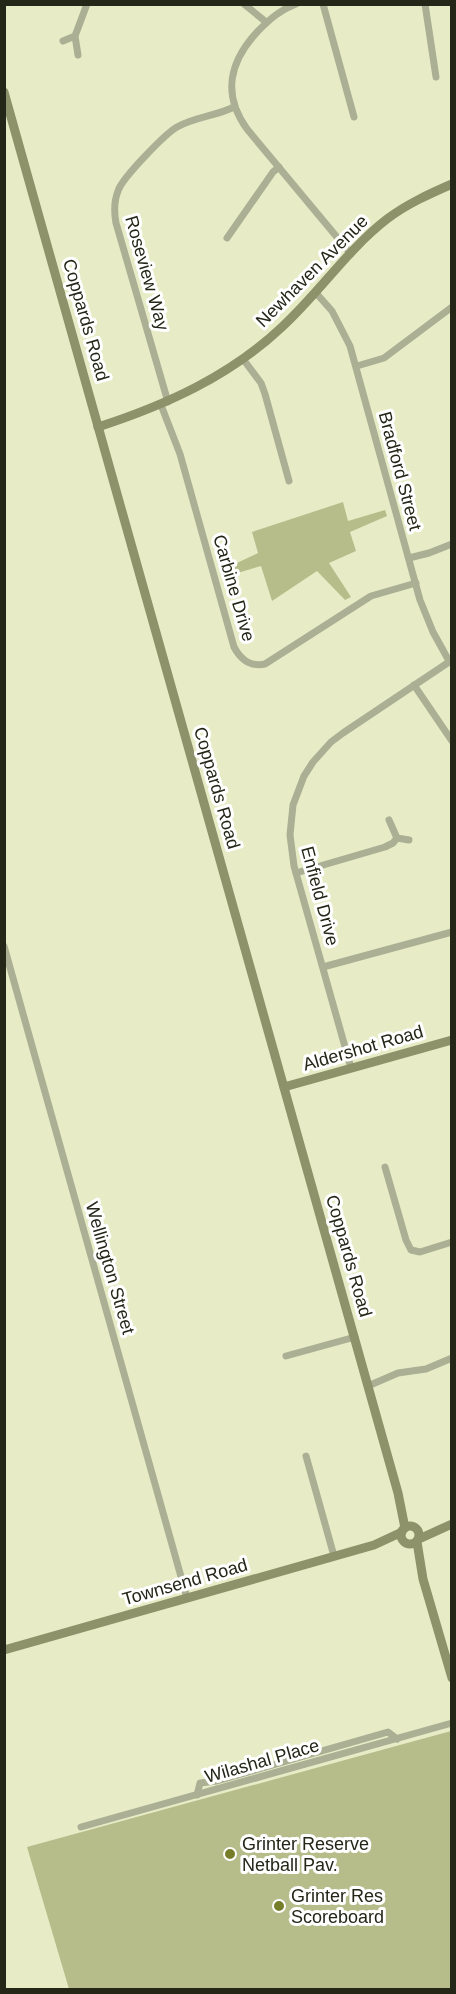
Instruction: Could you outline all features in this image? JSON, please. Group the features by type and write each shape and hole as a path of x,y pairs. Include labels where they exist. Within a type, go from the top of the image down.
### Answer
{"street":[{"path":"78,55 75,36 87,4"},
{"path":"244,4 266,22"},
{"path":"296,4 266,22 238,57 231,86 234,107 248,129 351,254"},
{"path":"323,4 354,117"},
{"path":"425,4 436,77"},
{"path":"63,41 75,36"},
{"name":"Coppards Road","path":"4,92 409,1529"},
{"name":"Roseview Way","path":"165,403 116,223 114,212 116,196 127,176 175,128 234,107"},
{"path":"227,238 273,172 279,167"},
{"name":"Newhaven Avenue","path":"98,427 165,403 198,387 243,359 281,328 387,219 407,205 452,184"},
{"name":"Bradford Street","path":"316,293 332,311 350,346 426,617 450,661"},
{"path":"357,366 384,358 452,307"},
{"path":"243,359 261,383 290,481"},
{"name":"Carbine Drive","path":"165,403 234,647 244,661 258,665 265,664 371,596 416,583"},
{"path":"409,558 452,544"},
{"name":"Enfield Drive","path":"351,1068 296,873 290,835 293,805 304,776 331,742 450,661"},
{"path":"414,685 452,741"},
{"path":"389,819 397,837"},
{"path":"296,873 385,847 393,843 397,837"},
{"path":"397,837 409,840"},
{"path":"323,967 452,932"},
{"name":"Wellington Street","path":"4,946 187,1598"},
{"name":"Aldershot Road","path":"284,1087 452,1040"},
{"path":"385,1167 411,1250 420,1252 452,1242"},
{"path":"286,1356 355,1337"},
{"path":"368,1386 398,1373 426,1369 452,1358"},
{"path":"306,1456 334,1556"},
{"name":"Townsend Road","path":"4,1650 374,1545 409,1529 449,1525"},
{"name":"Townsend Road","path":"374,1545 412,1542 449,1525"},
{"path":"409,1529 419,1533 412,1542 402,1538 409,1529"},
{"path":"412,1542 452,1678"},
{"name":"Wilashal Place","path":"81,1827 452,1724"}],"green space":[{"path":"343,502 348,521 385,510 387,516 350,532 356,551 329,563 351,597 345,600 317,571 272,601 261,566 224,577 222,570 258,553 252,532"},
{"path":"451,1731 451,1989 69,1989 27,1847"}],"place":[{"name":"Grinter Reserve Netball Pav.","path":"230,1854"},
{"name":"Grinter Res Scoreboard","path":"279,1906"}]}
